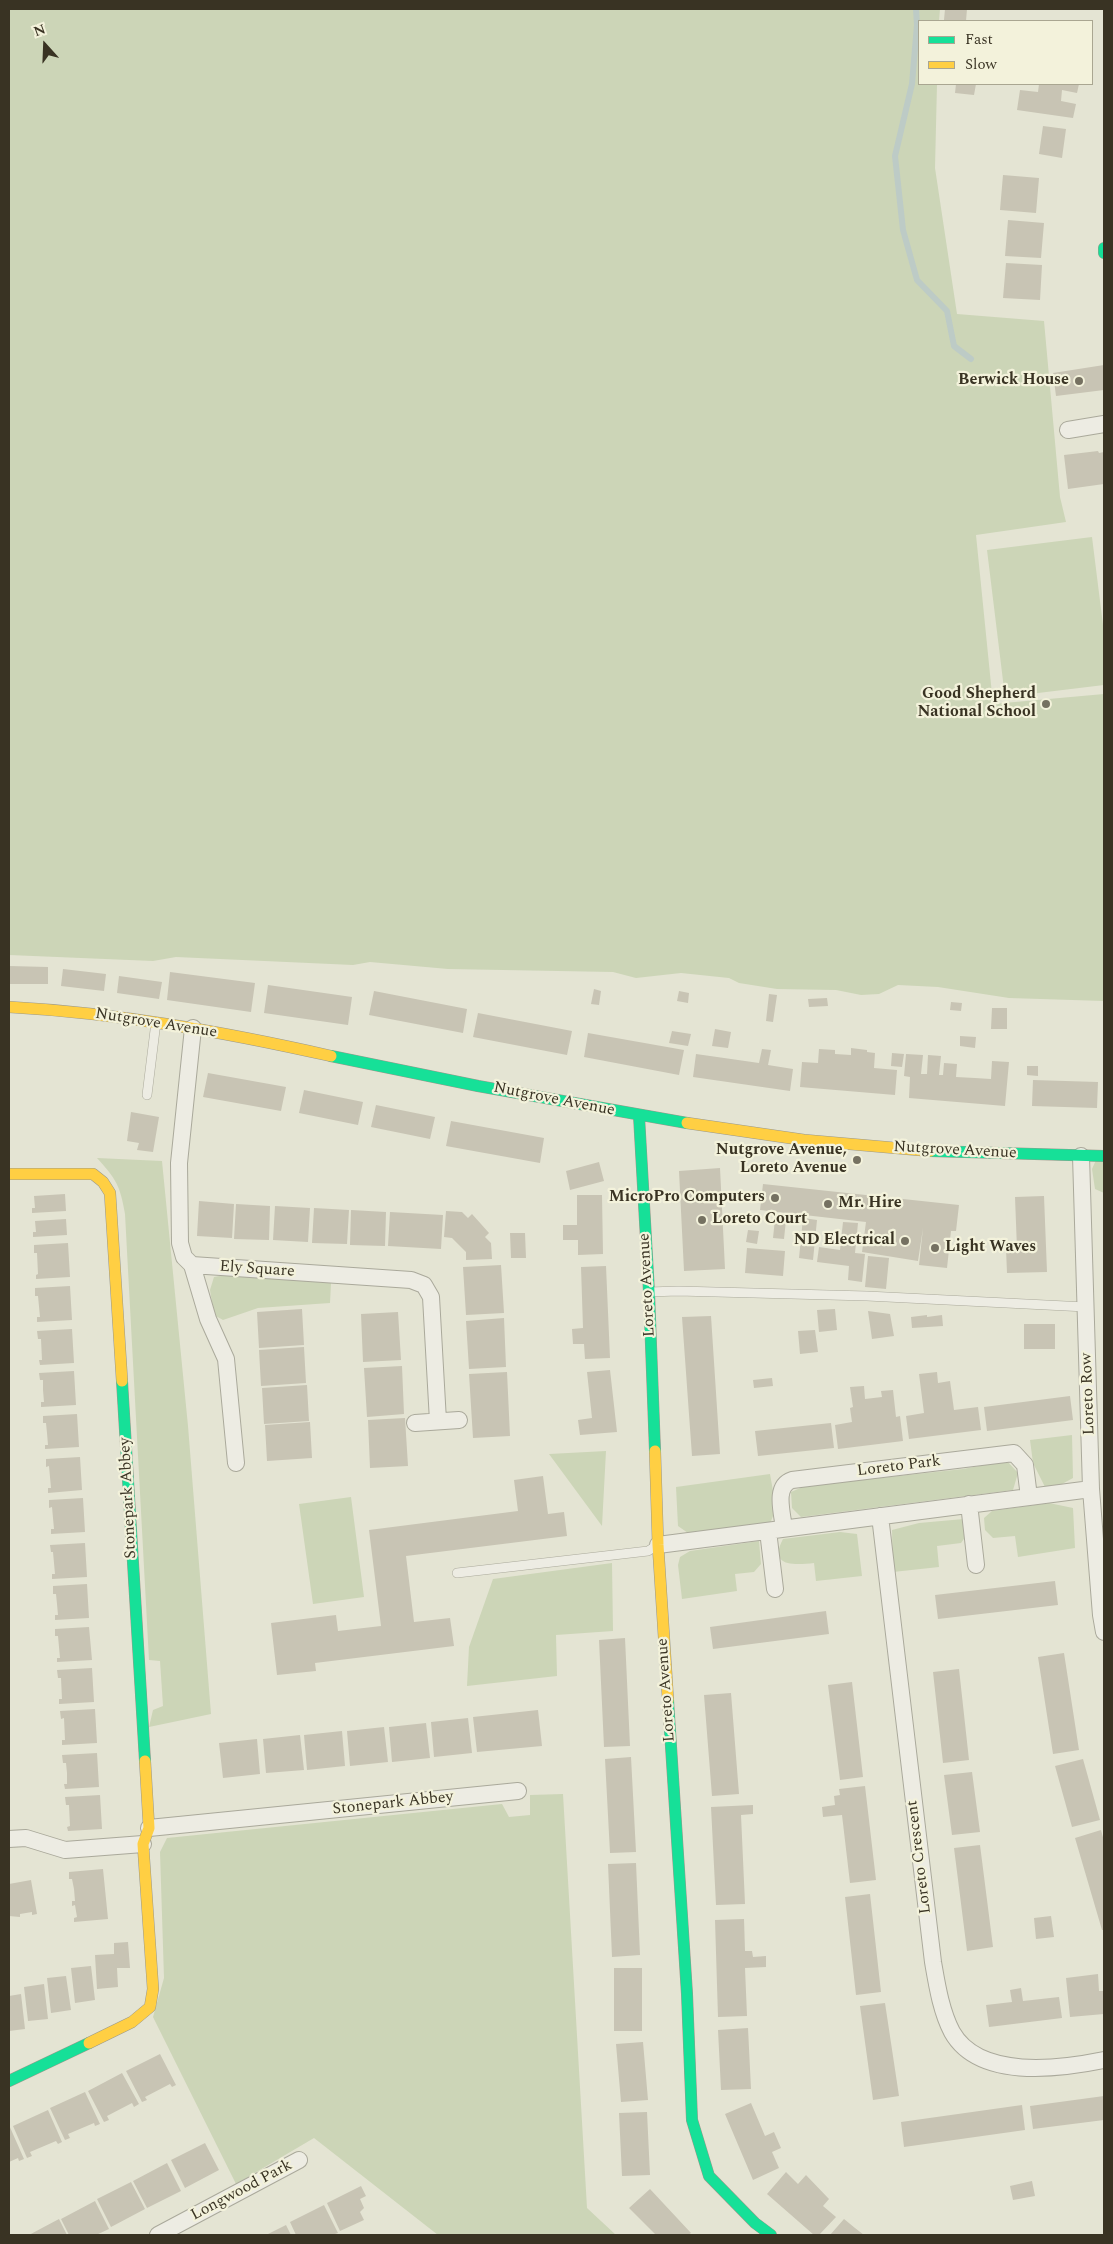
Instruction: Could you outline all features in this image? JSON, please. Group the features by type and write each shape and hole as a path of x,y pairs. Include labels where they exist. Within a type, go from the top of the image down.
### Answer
{"street":[{"path":"1104,248 1104,253"},
{"path":"1068,430 1104,424"},
{"name":"Nutgrove Avenue","path":"9,1007 48,1008 193,1028 639,1116 806,1140 942,1152 1104,1156"},
{"path":"193,1028 179,1163 180,1243 184,1257 192,1265 208,1319 226,1359 236,1463"},
{"name":"Loreto Avenue","path":"639,1116 649,1292 658,1545 687,1994 692,2120 709,2176 755,2223 771,2235"},
{"name":"Loreto Row","path":"1081,1156 1091,1489 1104,1632"},
{"name":"Stonepark Abbey","path":"9,1174 92,1174 102,1182 110,1193 153,1989 150,2007 132,2022 9,2081"},
{"name":"Ely Square","path":"192,1265 411,1280 424,1285 431,1297 438,1421"},
{"path":"415,1423 459,1420"},
{"name":"Loreto Park","path":"784,1528 780,1489 784,1482 800,1479 1014,1453 1025,1465 1029,1497"},
{"path":"658,1545 1091,1489"},
{"path":"969,1504 976,1565"},
{"name":"Loreto Crescent","path":"880,1516 933,1962 939,1995 953,2033 972,2053 1006,2066 1066,2067 1104,2060"},
{"path":"768,1530 775,1589"},
{"name":"Stonepark Abbey","path":"146,1836 518,1791"},
{"path":"9,1839 26,1838 65,1850 146,1836"},
{"name":"Longwood Park","path":"158,2235 299,2160"}],"lane":[{"path":"147,1095 156,1022"},
{"path":"649,1292 678,1291 857,1296 1086,1306"},
{"path":"457,1573 648,1551 658,1545"}],"green space":[{"path":"9,9 940,9 939,20 918,20 918,85 937,85 935,168 957,314 1044,321 1060,497 1066,522 976,535 993,704 1104,694 1104,1001 1009,998 938,987 898,985 879,994 861,995 836,990 777,989 739,983 729,978 681,973 636,978 613,972 448,969 370,962 353,965 176,957 153,961 9,955"},
{"path":"1092,537 1104,633 1104,685 1005,697 987,550"},
{"path":"1100,1151 1104,1151 1104,1193 1095,1189 1092,1169"},
{"path":"97,1158 162,1161 188,1426 211,1714 149,1727 153,1710 163,1706 160,1661 149,1660 125,1214 116,1183"},
{"path":"225,1275 331,1283 330,1303 258,1308 223,1320 214,1315 210,1290 214,1277"},
{"path":"1072,1435 1073,1478 1062,1484 1045,1487 1033,1463 1030,1440"},
{"path":"606,1451 602,1526 549,1454"},
{"path":"1007,1461 1018,1473 1013,1490 801,1517 792,1508 791,1492 805,1486 963,1469"},
{"path":"770,1474 776,1508 770,1524 688,1533 678,1526 676,1487"},
{"path":"351,1497 364,1597 313,1604 299,1504"},
{"path":"1049,1503 1073,1508 1075,1548 1018,1557 1015,1536 993,1538 985,1530 984,1518 992,1511"},
{"path":"964,1519 966,1536 961,1543 937,1546 939,1567 893,1572 892,1530 919,1523"},
{"path":"840,1532 857,1534 862,1576 816,1581 814,1563 791,1564 781,1559 779,1555 779,1548 783,1539"},
{"path":"759,1541 761,1564 754,1572 735,1574 737,1591 682,1599 678,1565 680,1557 690,1551"},
{"path":"612,1563 613,1631 556,1635 557,1676 467,1686 469,1647 493,1579"},
{"path":"563,1794 587,2208 616,2235 438,2235 314,2138 236,2184 153,2017 164,1978 160,1852 167,1838 502,1804 509,1817 530,1815 530,1795"}],"building":[{"path":"945,9 967,9 966,20 944,20"},
{"path":"956,85 976,85 974,95 955,93"},
{"path":"1039,85 1079,85 1077,93 1062,90 1061,101 1076,104 1073,118 1017,110 1020,90 1038,92"},
{"path":"1043,126 1066,129 1062,158 1039,154"},
{"path":"1003,175 1039,178 1036,213 1000,210"},
{"path":"1008,220 1044,223 1041,258 1005,256"},
{"path":"1006,263 1042,265 1040,300 1003,298"},
{"name":"Berwick House","path":"1104,365 1104,390 1056,396 1053,373"},
{"path":"1098,451 1099,453 1104,452 1104,484 1068,489 1064,455"},
{"path":"9,966 48,967 48,984 9,984"},
{"path":"63,969 106,974 104,991 61,986"},
{"path":"170,972 255,983 251,1012 167,1000"},
{"path":"119,976 162,982 159,999 117,993"},
{"path":"268,985 352,997 348,1025 264,1013"},
{"path":"594,989 601,991 599,1005 591,1004"},
{"path":"374,991 467,1009 463,1033 369,1015"},
{"path":"679,991 689,993 688,1003 677,1001"},
{"path":"769,994 777,995 773,1022 766,1021"},
{"path":"827,998 828,1006 809,1007 808,999"},
{"path":"951,1002 962,1003 961,1011 950,1010"},
{"path":"992,1008 1007,1008 1007,1029 991,1029"},
{"path":"478,1013 572,1031 567,1055 473,1037"},
{"path":"715,1029 731,1032 728,1048 712,1046"},
{"path":"672,1031 691,1034 688,1046 669,1043"},
{"path":"588,1033 684,1050 679,1075 584,1057"},
{"path":"960,1036 976,1037 975,1048 960,1046"},
{"path":"851,1048 875,1053 874,1068 897,1070 895,1095 800,1087 802,1062 818,1063 819,1049 835,1050 835,1054 851,1055"},
{"path":"762,1049 771,1050 768,1065 793,1069 790,1091 693,1077 696,1054 759,1063"},
{"path":"892,1053 904,1054 902,1067 891,1066"},
{"path":"906,1054 923,1055 921,1074 927,1074 928,1055 941,1056 939,1075 943,1075 944,1063 957,1064 956,1077 991,1079 992,1061 1009,1062 1005,1106 909,1098 910,1077 904,1076"},
{"path":"1027,1066 1038,1066 1038,1076 1027,1075"},
{"path":"208,1073 286,1087 281,1111 203,1097"},
{"path":"1033,1080 1098,1082 1097,1108 1032,1106"},
{"path":"304,1090 363,1102 358,1125 299,1113"},
{"path":"376,1105 435,1117 430,1139 371,1127"},
{"path":"131,1112 159,1117 153,1152 137,1150 139,1143 127,1141"},
{"path":"451,1121 544,1138 540,1163 446,1146"},
{"path":"599,1162 604,1181 570,1190 566,1171"},
{"name":"Loreto Court","path":"720,1168 725,1269 684,1271 679,1171"},
{"path":"763,1184 959,1205 956,1231 951,1231 947,1268 919,1265 923,1228 918,1261 862,1252 866,1222 760,1210"},
{"path":"65,1194 66,1211 32,1213 32,1208 35,1208 34,1196"},
{"path":"577,1195 602,1195 603,1254 578,1255 578,1240 563,1240 563,1225 577,1225"},
{"path":"1044,1196 1047,1272 1007,1273 1006,1249 1017,1249 1015,1197"},
{"path":"199,1201 234,1204 232,1238 197,1236"},
{"path":"236,1204 270,1206 269,1240 234,1239"},
{"path":"275,1206 310,1208 308,1242 273,1240"},
{"path":"314,1208 349,1210 347,1244 312,1243"},
{"path":"351,1210 386,1212 385,1246 350,1245"},
{"path":"446,1211 462,1212 468,1218 472,1214 489,1233 485,1237 491,1243 492,1259 466,1260 466,1252 452,1238 444,1237"},
{"path":"390,1212 443,1215 441,1249 388,1246"},
{"path":"803,1218 817,1220 813,1260 799,1258"},
{"path":"66,1219 67,1235 33,1237 33,1232 36,1232 35,1221"},
{"path":"775,1219 786,1220 784,1239 773,1238"},
{"path":"843,1222 858,1223 855,1253 865,1254 862,1282 848,1280 849,1266 817,1262 819,1247 840,1250"},
{"path":"748,1230 759,1231 757,1244 746,1242"},
{"path":"510,1233 525,1233 526,1258 511,1258"},
{"path":"68,1243 70,1277 36,1279 38,1274 37,1253 34,1253 34,1245"},
{"path":"747,1248 785,1251 783,1276 745,1273"},
{"path":"868,1256 889,1258 886,1289 865,1287"},
{"path":"501,1265 504,1313 466,1315 463,1267"},
{"path":"606,1266 610,1358 585,1359 584,1344 573,1344 572,1329 583,1328 581,1267"},
{"path":"70,1286 72,1320 37,1322 37,1317 40,1317 38,1296 35,1296 35,1288"},
{"path":"302,1309 304,1345 259,1348 257,1312"},
{"path":"835,1309 837,1330 819,1332 817,1310"},
{"path":"868,1311 890,1314 894,1336 872,1339"},
{"path":"398,1312 401,1360 363,1362 361,1314"},
{"path":"927,1315 927,1317 942,1315 943,1326 912,1328 911,1317"},
{"path":"711,1316 720,1454 692,1456 682,1317"},
{"path":"504,1318 506,1367 469,1369 466,1321"},
{"path":"1024,1324 1055,1324 1055,1349 1024,1349"},
{"path":"72,1329 74,1363 40,1365 39,1360 42,1360 41,1339 38,1339 37,1331"},
{"path":"815,1330 818,1352 800,1354 798,1331"},
{"path":"304,1347 306,1383 261,1386 259,1350"},
{"path":"402,1366 404,1414 367,1417 364,1368"},
{"path":"610,1370 617,1432 580,1435 578,1420 592,1418 587,1372"},
{"path":"74,1371 76,1405 41,1407 41,1402 44,1402 43,1380 40,1380 39,1373"},
{"path":"507,1372 510,1436 473,1438 469,1374"},
{"path":"937,1372 938,1383 950,1381 954,1410 978,1407 981,1430 909,1439 906,1416 924,1413 919,1374"},
{"path":"772,1378 773,1386 754,1388 753,1380"},
{"path":"307,1385 309,1421 264,1424 262,1388"},
{"path":"864,1386 865,1399 882,1397 881,1391 893,1390 896,1417 900,1416 903,1441 838,1449 835,1425 852,1422 850,1408 853,1407 850,1387"},
{"path":"1070,1396 1073,1420 987,1431 984,1407"},
{"path":"77,1414 79,1447 45,1449 45,1445 48,1445 46,1423 43,1423 43,1416"},
{"path":"405,1418 408,1466 370,1468 368,1420"},
{"path":"310,1422 312,1458 267,1461 265,1425"},
{"path":"831,1423 834,1448 758,1456 755,1431"},
{"path":"80,1457 82,1490 48,1493 48,1488 51,1488 49,1466 46,1467 46,1459"},
{"path":"543,1476 548,1514 564,1512 567,1536 406,1556 414,1622 450,1618 454,1646 315,1663 316,1671 277,1675 271,1623 336,1615 338,1631 381,1626 369,1530 518,1511 514,1480"},
{"path":"83,1498 85,1532 51,1534 51,1529 54,1529 52,1507 49,1508 49,1500"},
{"path":"85,1543 87,1577 52,1579 52,1574 55,1574 53,1552 51,1552 50,1545"},
{"path":"1055,1581 1058,1605 938,1619 935,1595"},
{"path":"87,1584 89,1618 55,1620 55,1615 58,1615 56,1594 53,1594 53,1586"},
{"path":"826,1611 829,1634 713,1649 710,1627"},
{"path":"89,1627 92,1660 57,1662 57,1658 60,1658 58,1636 55,1636 55,1629"},
{"path":"625,1638 630,1746 604,1747 599,1640"},
{"path":"1064,1653 1079,1750 1053,1754 1038,1657"},
{"path":"92,1668 94,1702 59,1704 59,1699 62,1699 61,1678 58,1678 57,1670"},
{"path":"959,1669 969,1760 943,1763 933,1672"},
{"path":"852,1682 863,1777 840,1780 828,1685"},
{"path":"731,1693 739,1794 712,1796 704,1695"},
{"path":"95,1709 97,1743 62,1745 62,1740 65,1740 64,1718 61,1719 60,1711"},
{"path":"538,1710 542,1746 477,1752 473,1717"},
{"path":"468,1718 472,1753 434,1757 431,1722"},
{"path":"426,1723 430,1758 392,1762 389,1727"},
{"path":"384,1727 388,1762 350,1766 347,1731"},
{"path":"342,1731 345,1766 307,1770 304,1735"},
{"path":"300,1735 304,1770 266,1773 263,1739"},
{"path":"257,1739 260,1774 223,1778 219,1743"},
{"path":"97,1753 99,1787 65,1789 64,1784 67,1784 67,1773 66,1763 63,1763 62,1755"},
{"path":"631,1757 636,1852 610,1853 605,1759"},
{"path":"1083,1759 1100,1820 1072,1827 1055,1766"},
{"path":"972,1772 980,1832 952,1835 944,1775"},
{"path":"865,1786 876,1880 850,1883 842,1815 823,1817 822,1807 835,1805 834,1796 840,1795 839,1789"},
{"path":"100,1795 102,1829 68,1831 67,1827 70,1826 69,1805 66,1805 65,1797"},
{"path":"753,1805 753,1814 741,1815 745,1904 716,1905 711,1807"},
{"path":"1101,1830 1104,1841 1104,1930 1102,1930 1075,1838"},
{"path":"980,1845 993,1947 967,1951 954,1848"},
{"path":"636,1863 640,1955 612,1957 608,1864"},
{"path":"103,1869 108,1919 74,1922 74,1918 77,1917 75,1905 72,1906 72,1901 75,1901 74,1889 72,1879 69,1879 69,1872"},
{"path":"31,1880 37,1914 32,1915 32,1912 20,1914 20,1917 9,1916 9,1884"},
{"path":"870,1894 881,1992 856,1995 845,1897"},
{"path":"1051,1916 1054,1937 1036,1939 1034,1918"},
{"path":"744,1919 745,1951 752,1951 753,1957 766,1956 766,1967 745,1968 747,2016 718,2017 715,1920"},
{"path":"128,1942 130,1968 117,1968 118,1987 97,1989 95,1955 114,1954 114,1943"},
{"path":"91,1966 95,2000 75,2003 71,1968"},
{"path":"614,1968 642,1968 642,2031 614,2031"},
{"path":"1098,1974 1099,1991 1104,1991 1104,2014 1070,2017 1066,1978"},
{"path":"66,1976 71,2010 51,2013 47,1978"},
{"path":"44,1984 48,2019 28,2021 24,1987"},
{"path":"1021,1988 1023,2001 1059,1997 1062,2018 989,2027 986,2005 1012,2002 1010,1990"},
{"path":"21,1994 25,2029 9,2031 9,1996"},
{"path":"885,2003 899,2096 873,2100 860,2006"},
{"path":"748,2028 751,2089 721,2090 718,2030"},
{"path":"643,2042 648,2100 621,2102 616,2044"},
{"path":"160,2054 176,2085 172,2087 170,2084 145,2097 147,2100 142,2102 126,2071"},
{"path":"122,2073 139,2104 134,2107 132,2103 107,2116 109,2120 104,2122 88,2091"},
{"path":"85,2092 100,2124 95,2126 94,2123 68,2134 70,2138 65,2140 50,2108"},
{"path":"1104,2096 1104,2120 1033,2129 1030,2106"},
{"path":"751,2103 765,2136 774,2132 781,2148 772,2152 779,2168 753,2180 725,2114"},
{"path":"1022,2105 1025,2130 904,2147 901,2122"},
{"path":"48,2110 62,2142 58,2144 56,2141 30,2152 32,2156 27,2158 13,2126"},
{"path":"647,2112 650,2175 622,2176 619,2113"},
{"path":"9,2125 24,2159 19,2161 18,2158 9,2162"},
{"path":"205,2143 219,2170 185,2188 171,2160"},
{"path":"167,2163 181,2191 147,2208 133,2181"},
{"path":"786,2172 798,2184 806,2175 829,2199 823,2206 836,2217 819,2235 814,2235 767,2194"},
{"path":"1032,2181 1035,2196 1013,2200 1010,2186"},
{"path":"131,2182 145,2209 111,2227 97,2199"},
{"path":"361,2186 366,2196 360,2199 364,2208 360,2212 364,2220 340,2231 327,2203"},
{"path":"650,2189 691,2233 688,2235 656,2235 629,2208"},
{"path":"95,2201 109,2229 96,2235 69,2235 61,2219"},
{"path":"324,2205 338,2233 332,2235 296,2235 290,2222"},
{"path":"59,2219 67,2235 29,2235 42,2228"},
{"path":"844,2219 855,2228 864,2235 830,2235"},
{"path":"286,2225 291,2235 266,2235"}],"waterway":[{"path":"916,9 917,25 912,84 895,156 903,230 917,280 947,311 954,346 971,359"}],"traffic: fast":[{"path":"1104,248 1104,253"},
{"path":"331,1056 478,1086 687,1123"},
{"path":"639,1116 649,1292 655,1451"},
{"path":"930,1151 1104,1156"},
{"path":"122,1381 145,1761"},
{"path":"668,1700 687,1994 692,2120 709,2176 755,2223 771,2235"},
{"path":"9,2081 89,2043"}],"traffic: slow":[{"path":"9,1007 90,1014 171,1025 331,1056"},
{"path":"687,1123 804,1140 930,1151"},
{"path":"9,1174 93,1174 103,1182 110,1193 122,1381"},
{"path":"655,1451 658,1545 668,1700"},
{"path":"89,2043 132,2022 150,2007 153,1989 143,1844 149,1828 145,1761"}],"place":[{"name":"Berwick House","path":"1079,381"},
{"name":"Good Shepherd National School","path":"1046,704"},
{"name":"Nutgrove Avenue, Loreto Avenue","path":"857,1160"},
{"name":"MicroPro Computers","path":"775,1198"},
{"name":"Mr. Hire","path":"828,1204"},
{"name":"Loreto Court","path":"702,1220"},
{"name":"ND Electrical","path":"905,1241"},
{"name":"Light Waves","path":"935,1248"}]}
